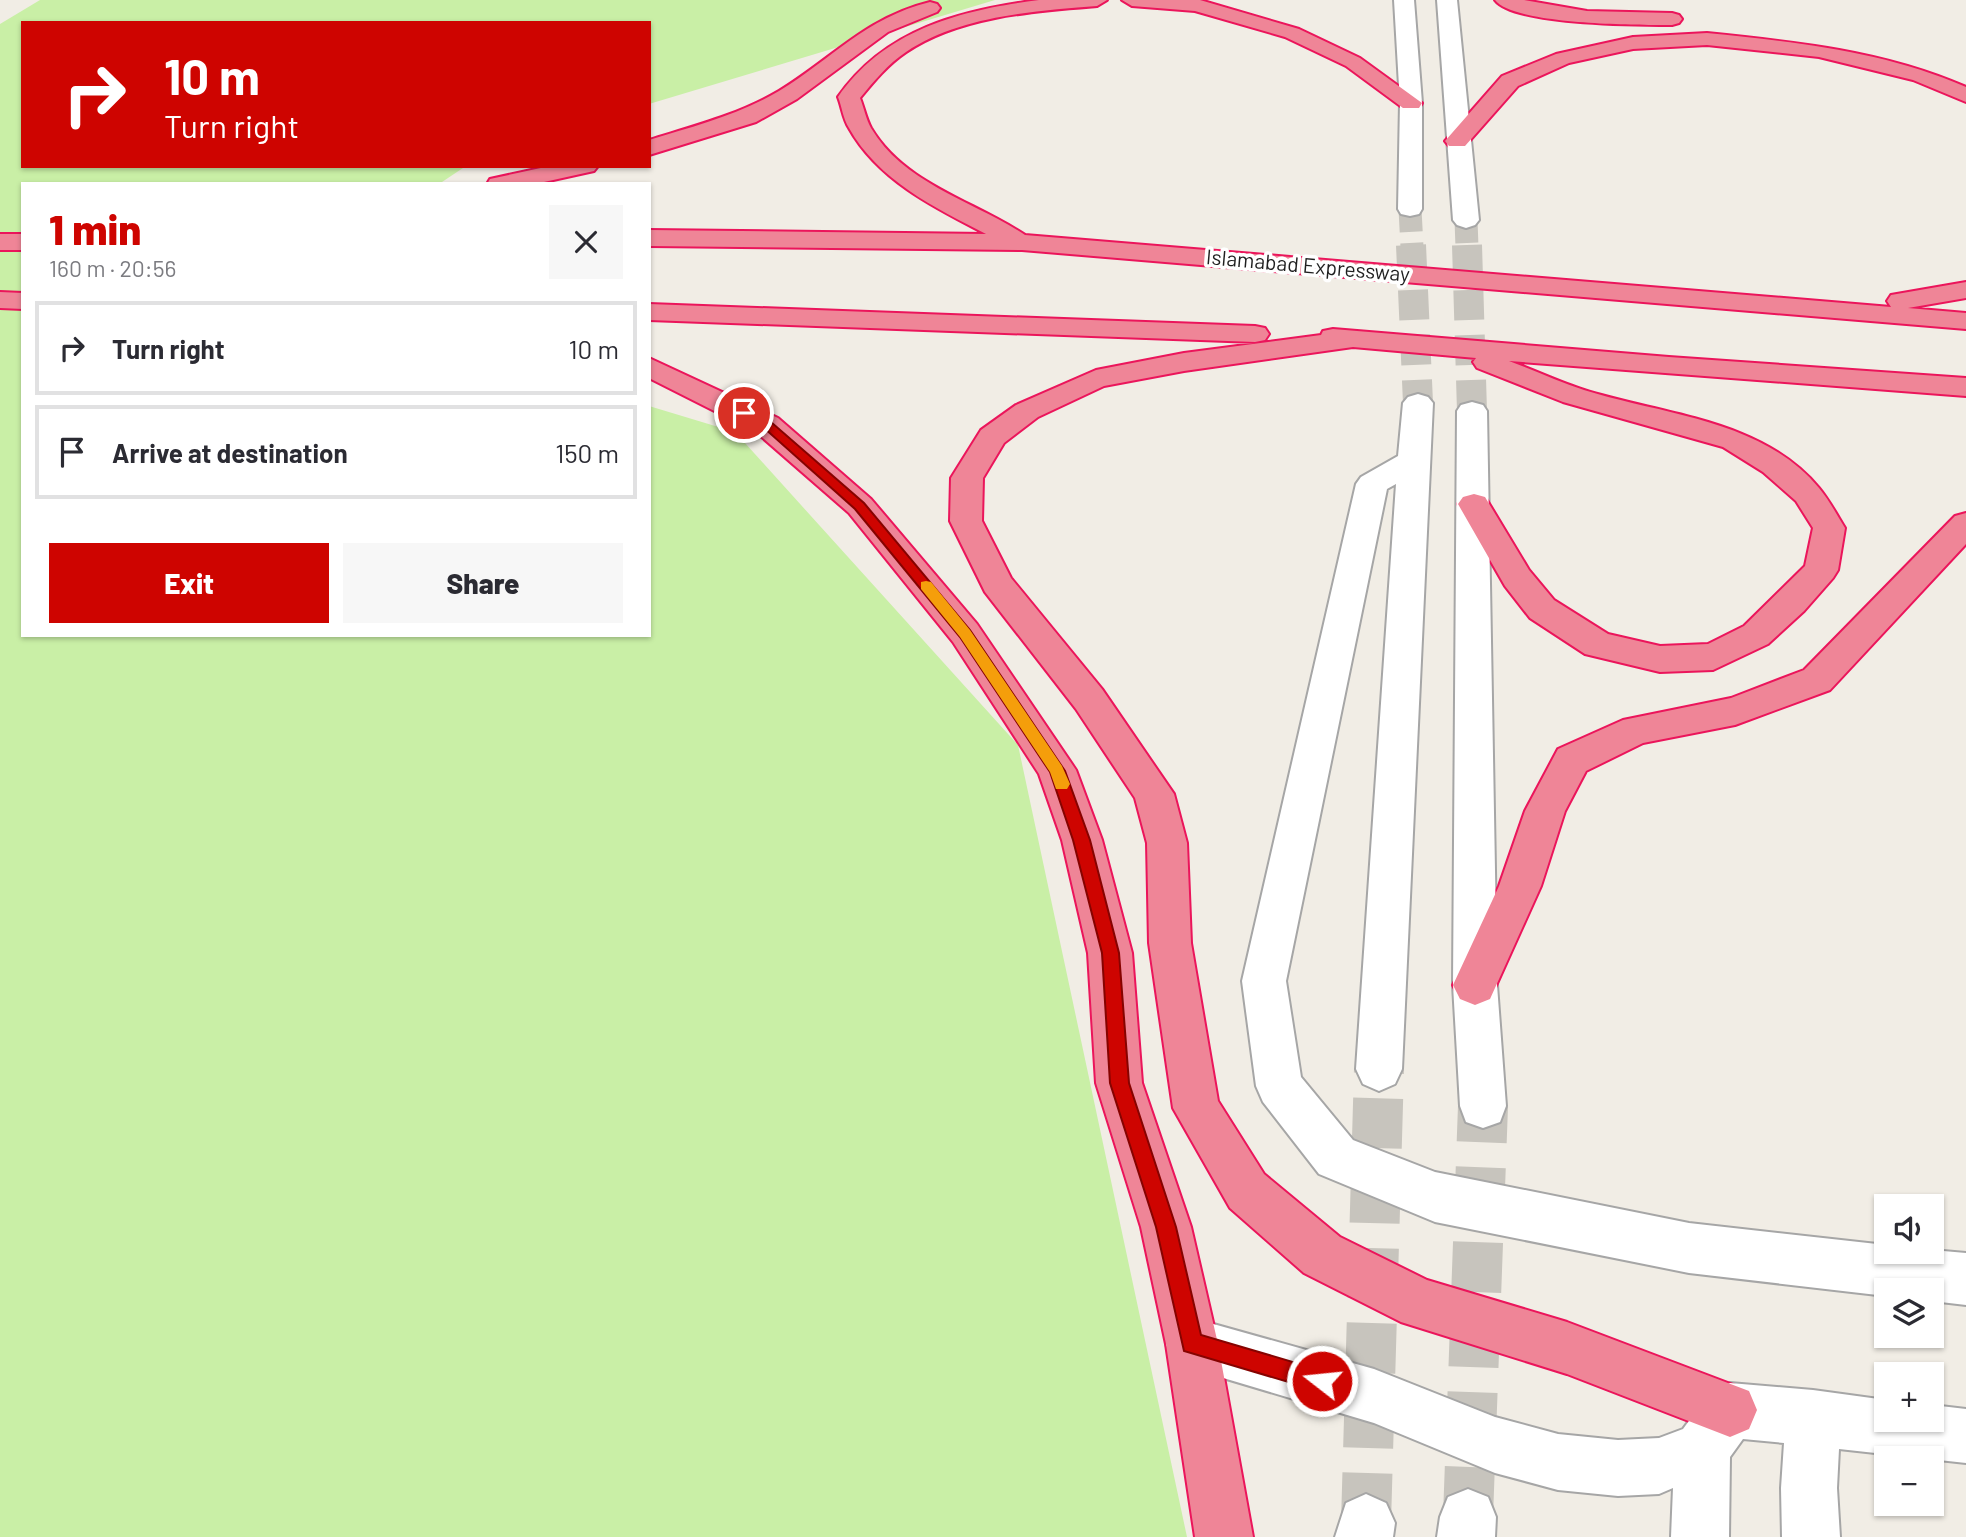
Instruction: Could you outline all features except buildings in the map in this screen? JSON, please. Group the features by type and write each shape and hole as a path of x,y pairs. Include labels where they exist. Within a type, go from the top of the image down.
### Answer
{"highway":[{"path":"1021,242 908,179 883,157 860,129 849,97 875,66 908,41 962,21 1041,4 1097,0"},
{"path":"1132,0 1196,5 1292,33 1353,62 1410,103"},
{"path":"1505,0 1523,7 1612,18 1725,21"},
{"path":"651,147 748,117 789,94 839,55 881,28 946,2"},
{"path":"1800,29 1825,32"},
{"path":"1457,141 1510,81 1563,58 1633,43 1707,39 1819,51 1920,75 1966,95"},
{"path":"1863,41 1940,62"},
{"path":"509,182 576,168"},
{"name":"Islamabad Expressway","path":"651,239 1021,242 1966,321"},
{"path":"1844,311 1966,290"},
{"path":"0,300 21,301"},
{"path":"651,312 1359,338 1669,366 1966,387"},
{"path":"1359,338 1184,362 1096,379 1027,411 992,437 967,478 966,521 997,584 1089,699 1154,794 1167,843 1170,943 1196,1108 1247,1191 1322,1255 1419,1304 1567,1348 1716,1430"},
{"path":"1449,346 1573,396 1734,440 1774,465 1807,494 1829,528 1821,570 1792,602 1756,635 1713,657 1660,659 1598,645 1542,610 1517,578 1474,503"},
{"path":"651,368 767,425 860,506 965,633 1057,771 1082,840 1111,953 1119,1083 1166,1227 1192,1343 1224,1537"},
{"path":"1475,985 1520,886 1545,811 1572,760 1636,730 1735,710 1817,680 1966,524"}],"street":[{"path":"1404,0 1410,103 1410,209"},
{"path":"1447,0 1455,68 1457,141 1466,220"},
{"path":"1379,1069 1413,461 1419,403"},
{"path":"1472,411 1475,985 1483,1106"},
{"path":"1413,461 1372,484 1297,819 1264,981 1279,1086 1336,1157 1435,1197 1689,1248 1966,1279"},
{"path":"1192,1343 1374,1396 1494,1445 1558,1462 1618,1468 1659,1466 1716,1430 1813,1417 1966,1436"},
{"path":"1811,1537 1809,1488 1813,1417"},
{"path":"1700,1537 1716,1430"}],"green space":[{"path":"40,0 995,0 651,103 651,21 21,21 21,168 463,168 442,182 21,182 21,637 651,637 651,407 735,432 1018,745 1187,1537 0,1537 0,24"}],"tunnel":[{"path":"1410,209 1412,247"},
{"path":"1466,220 1467,247"},
{"path":"1411,245 1418,403"},
{"path":"1467,245 1472,411"},
{"path":"1366,1523 1379,1069"},
{"path":"1468,1517 1483,1106"}],"slow traffic":[{"path":"926,586 965,633 1057,771 1062,784"}],"route":[{"path":"744,413 767,425 860,506 965,633 1057,771 1082,840 1111,953 1119,1083 1166,1227 1192,1343 1322,1381"}]}
